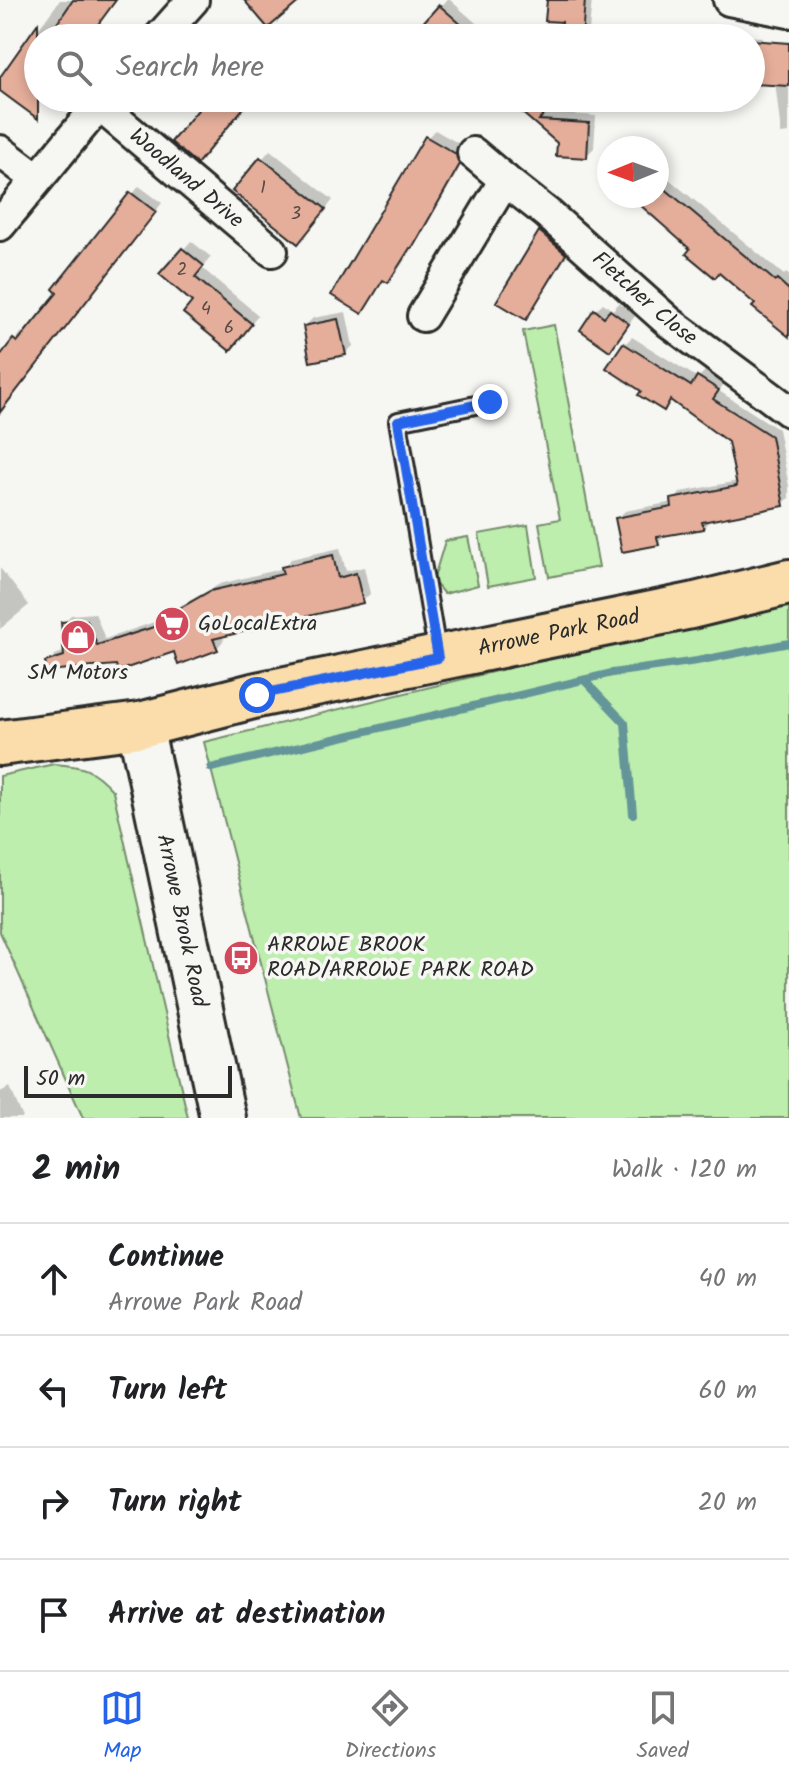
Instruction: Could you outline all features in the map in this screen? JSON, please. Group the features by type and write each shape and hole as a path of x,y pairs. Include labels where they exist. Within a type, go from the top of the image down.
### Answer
{"main road":[{"name":"Arrowe Park Road","path":"0,743 140,725 257,695 691,606 789,582"}],"street":[{"path":"172,24 193,0"},
{"path":"729,0 789,12"},
{"path":"0,225 94,112"},
{"name":"Woodland Drive","path":"113,112 272,251"},
{"path":"0,151 37,179"},
{"name":"Fletcher Close","path":"473,153 548,214 669,322 789,411"},
{"path":"423,316 505,180"},
{"name":"Arrowe Brook Road","path":"140,725 223,1118"}],"lane":[{"path":"438,658 398,421 490,402"}],"green space":[{"path":"554,325 599,567 549,577 539,523 560,519 523,331"},
{"path":"528,525 536,577 488,586 479,534"},
{"path":"468,537 478,585 444,594 433,581 445,541"},
{"path":"789,600 789,1118 301,1118 204,742"},
{"path":"54,764 86,770 99,777 113,791 188,1118 83,1118 0,932 0,776"}],"building":[{"path":"73,0 116,0 98,24 57,24"},
{"path":"244,0 301,0 273,24 265,24"},
{"path":"547,0 585,0 583,24 545,21"},
{"path":"439,5 461,24 422,24"},
{"path":"765,41 789,43 789,86 765,85"},
{"path":"24,43 24,109 0,91 0,77"},
{"path":"196,112 240,112 197,164 171,142"},
{"path":"521,112 546,112 539,120 589,123 587,158 556,156 557,143"},
{"path":"425,136 456,154 460,164 412,249 388,283 383,280 362,314 331,295"},
{"path":"260,157 326,209 298,244 232,191"},
{"path":"130,192 156,212 0,412 0,356 13,339 17,342 57,293 53,289"},
{"path":"669,192 775,281 777,279 789,290 789,337 752,307 755,304 719,273 715,278 686,254 690,249 644,208 669,208"},
{"path":"539,231 566,254 526,320 496,302"},
{"path":"182,248 204,266 195,277 252,324 230,351 183,313 192,302 159,274"},
{"path":"594,309 604,317 610,310 629,324 610,351 580,330"},
{"path":"338,319 346,355 310,362 303,326"},
{"path":"623,343 691,386 697,376 719,390 713,399 771,436 784,506 702,522 704,529 657,537 659,545 622,552 615,518 672,507 671,499 737,486 728,442 670,400 664,411 638,395 641,391 606,368"},
{"path":"333,555 338,578 356,573 363,603 213,639 218,650 178,665 174,652 118,671 116,665 47,671 45,662 64,656 61,622 87,620 97,645 163,624 161,619 210,591 283,574 281,567"}],"waterway":[{"path":"211,768 612,673 789,643"},
{"path":"584,680 625,723 633,814"}],"place":[{"name":"GoLocalExtra","path":"172,624"},
{"name":"SM Motors","path":"78,637"},
{"name":"ARROWE BROOK ROAD/ARROWE PARK ROAD","path":"241,958"}],"route":[{"path":"257,695 438,658 398,421 490,402"}]}
